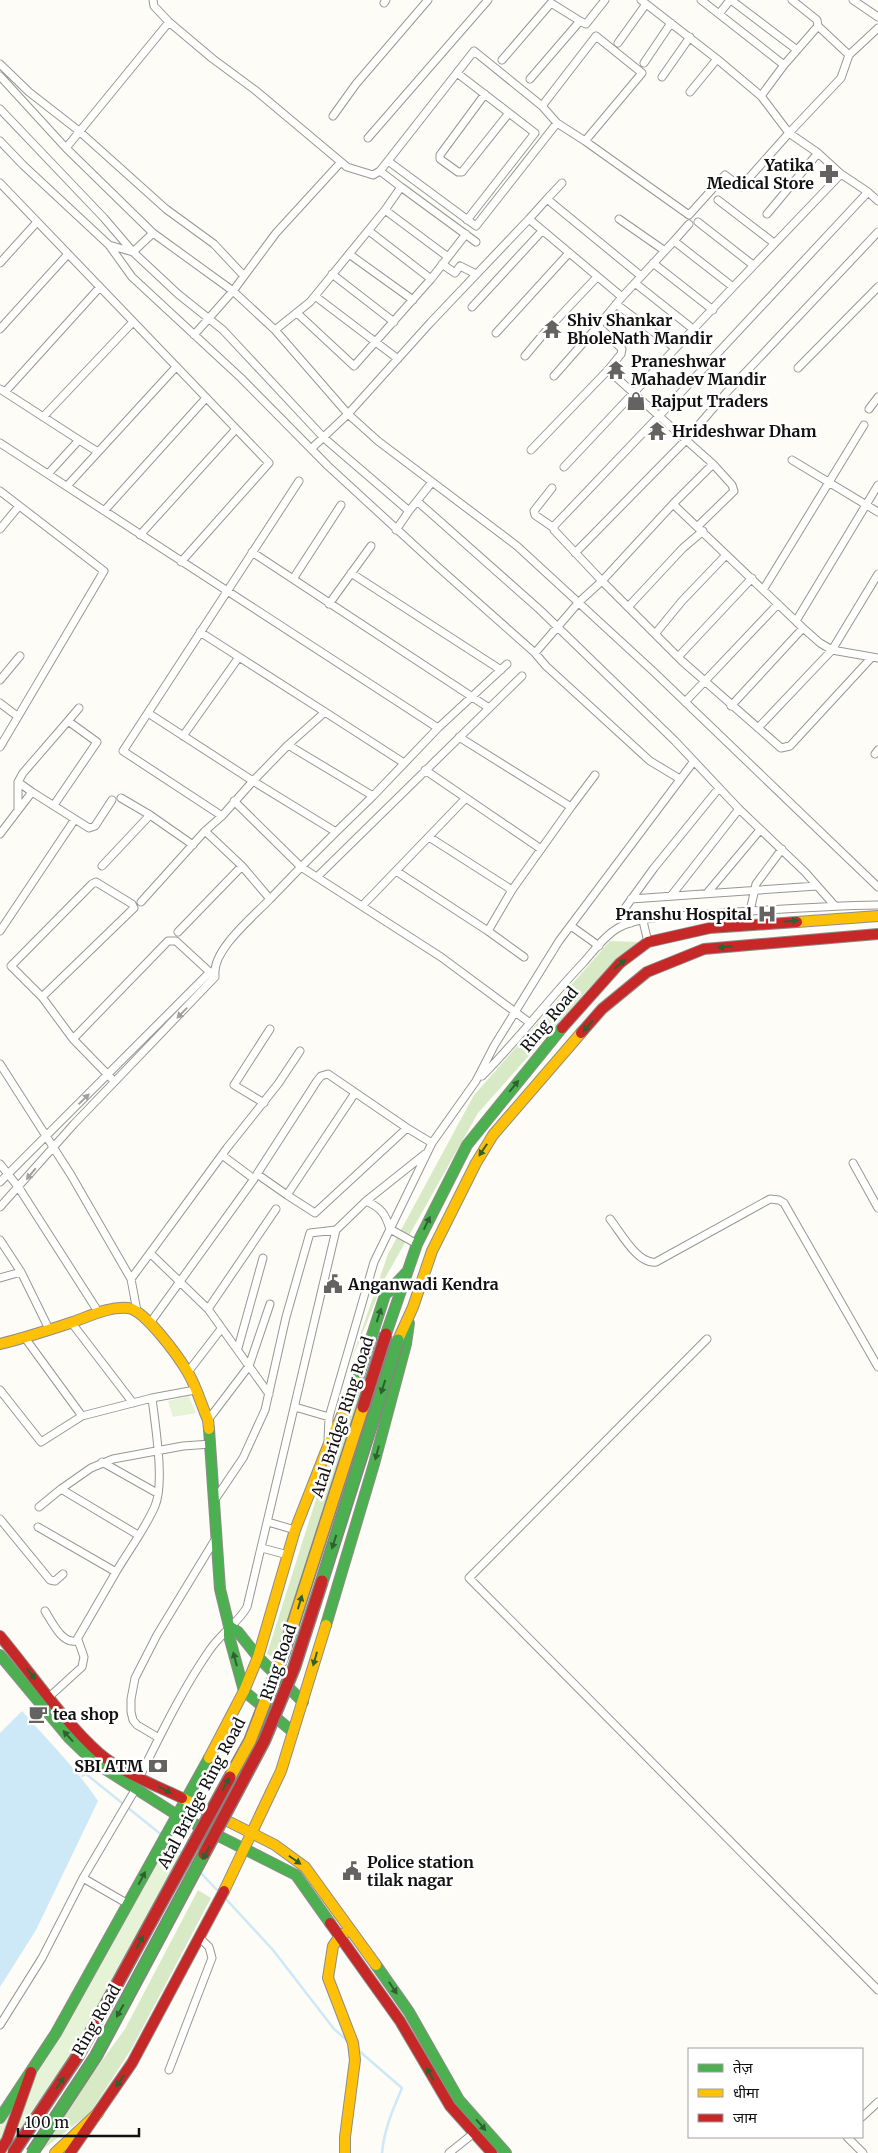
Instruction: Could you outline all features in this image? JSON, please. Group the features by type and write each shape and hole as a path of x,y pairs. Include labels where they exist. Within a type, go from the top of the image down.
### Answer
{"main road":[{"name":"Ring Road","path":"386,1334 417,1244 452,1173 477,1132 533,1062 601,982 620,963 648,942 710,928 878,916"},
{"name":"Ring Road","path":"32,2153 96,2056 221,1825 268,1733 294,1668 398,1340 409,1321 432,1252 478,1157 493,1135 602,1009 647,972 704,949 878,934"},
{"path":"1,2114 56,2034 244,1691 258,1657 295,1530 328,1446 358,1380 385,1295 406,1273"},
{"path":"0,1344 26,1338 99,1313 120,1308 130,1308 137,1311 150,1324 188,1372 208,1420 220,1589 229,1626 229,1636 244,1691 293,1732"},
{"path":"70,2153 132,2063 253,1835 281,1771 374,1464 406,1344 409,1321"},
{"name":"Atal Bridge Ring Road","path":"13,2153 88,2039 250,1741 284,1652 386,1334"},
{"path":"229,1626 238,1632 258,1657 303,1702"},
{"path":"0,1636 99,1754 185,1801 275,1845 306,1867 352,1929 409,2012 459,2100 506,2153"},
{"path":"0,1655 69,1738 94,1762 135,1790 177,1815 296,1875 400,2021 450,2106 492,2153"},
{"path":"345,2153 345,2137 355,2060 352,2043 328,1978 333,1946 340,1936 352,1929"},
{"path":"0,2151 7,2140 30,2072"},
{"path":"56,2153 98,2113"}],"street":[{"path":"153,0 154,6 168,22 213,60 255,90 347,167 373,174 380,172 474,51 542,106 557,123 586,141 689,215 725,175 741,187 841,78 849,54 878,28"},
{"path":"333,116 356,84 428,0"},
{"path":"368,138 488,0"},
{"path":"502,60 552,1 586,24 605,0"},
{"path":"700,0 784,65"},
{"path":"719,14 731,0 797,50"},
{"path":"792,0 816,20 818,26 849,54"},
{"path":"853,0 878,17"},
{"path":"618,43 644,2 690,37 761,96 789,133 878,200"},
{"path":"530,79 580,21"},
{"path":"66,148 168,22"},
{"path":"644,63 671,24"},
{"path":"761,96 784,65 818,26"},
{"path":"542,106 596,36 642,73 586,141"},
{"path":"662,77 690,37"},
{"path":"690,92 717,59"},
{"path":"0,64 29,92 79,130 166,209 214,244 244,276"},
{"path":"457,73 544,139"},
{"path":"0,76 66,148 153,233 233,291 275,330 348,414 378,441 517,546 686,702 878,887"},
{"path":"485,94 440,155 440,159 458,172 462,172 509,113"},
{"path":"0,109 134,252 178,294 223,330 324,438 409,511"},
{"path":"388,161 476,226 557,123"},
{"path":"467,220 535,133"},
{"path":"0,141 109,245 132,277 396,530 535,653 546,666 650,761 680,779"},
{"path":"767,214 818,153"},
{"path":"194,335 233,291 276,233 341,162"},
{"path":"380,172 476,242"},
{"path":"564,467 841,174"},
{"path":"0,183 269,463 181,562"},
{"path":"312,448 348,414 562,183"},
{"path":"275,330 297,314 315,296 386,210 401,187"},
{"path":"554,528 868,192"},
{"path":"547,199 641,276"},
{"path":"718,200 774,243"},
{"path":"386,210 448,257"},
{"path":"529,219 622,298"},
{"path":"618,219 665,251"},
{"path":"0,263 37,222"},
{"path":"698,222 753,265"},
{"path":"554,376 689,224"},
{"path":"369,231 431,279"},
{"path":"472,307 542,231"},
{"path":"575,553 686,440 727,392 878,232"},
{"path":"134,252 153,233"},
{"path":"297,314 354,366 431,279 466,234"},
{"path":"674,241 733,287"},
{"path":"109,245 134,252"},
{"path":"496,334 569,253"},
{"path":"0,329 68,254"},
{"path":"349,254 413,300"},
{"path":"653,263 713,310"},
{"path":"442,264 455,273 460,266 476,274"},
{"path":"332,274 394,322"},
{"path":"525,356 557,318 597,276"},
{"path":"635,283 693,329"},
{"path":"98,452 3,390 100,287"},
{"path":"798,368 878,287"},
{"path":"315,296 398,359"},
{"path":"616,304 675,348"},
{"path":"43,417 134,322"},
{"path":"531,450 621,354 622,349 598,326"},
{"path":"66,486 176,367"},
{"path":"608,370 713,464 732,485 733,493 628,607"},
{"path":"869,409 878,396"},
{"path":"104,511 206,398"},
{"path":"763,590 864,425"},
{"path":"140,535 236,429"},
{"path":"48,474 79,440"},
{"path":"0,443 438,728"},
{"path":"792,460 878,512"},
{"path":"535,653 579,602 602,581 713,464"},
{"path":"222,816 123,751 299,481"},
{"path":"396,530 432,482"},
{"path":"796,621 878,485"},
{"path":"552,488 534,511 536,515 554,528 575,553 678,657 781,748 790,746 875,658"},
{"path":"0,491 104,571 0,747"},
{"path":"417,501 557,628 694,761 739,809 782,849 835,906"},
{"path":"673,504 820,643 832,650 875,658"},
{"path":"293,579 341,505"},
{"path":"0,529 19,506"},
{"path":"329,604 371,546"},
{"path":"252,552 489,708"},
{"path":"655,634 682,601 726,556"},
{"path":"0,1207 213,974 221,950 301,866 373,796 438,728 504,667 351,573"},
{"path":"758,728 832,650 878,574"},
{"path":"678,657 752,578"},
{"path":"686,702 778,604"},
{"path":"732,706 803,628"},
{"path":"200,632 404,763"},
{"path":"0,680 20,656"},
{"path":"183,736 239,657"},
{"path":"318,876 522,676"},
{"path":"0,703 17,716"},
{"path":"18,810 18,782 23,772 79,708"},
{"path":"141,902 205,831 222,816 288,745 325,712"},
{"path":"148,713 336,832"},
{"path":"54,805 97,742 68,721"},
{"path":"458,737 571,807"},
{"path":"288,745 373,796"},
{"path":"328,1446 329,1417 374,1262 432,1143 476,1081 494,1046 570,926 694,761"},
{"path":"425,770 541,849"},
{"path":"488,931 512,890 594,775"},
{"path":"18,782 90,828 93,828 112,800"},
{"path":"631,923 625,913 625,908 654,868 719,788"},
{"path":"0,834 32,792"},
{"path":"121,798 150,815 193,845"},
{"path":"362,906 466,798"},
{"path":"234,801 301,866 441,957 530,1023"},
{"path":"671,896 739,809"},
{"path":"102,866 150,815"},
{"path":"0,931 75,819"},
{"path":"708,892 760,830"},
{"path":"205,831 242,866 270,899"},
{"path":"429,837 512,890"},
{"path":"750,911 753,890 782,849"},
{"path":"178,932 242,866"},
{"path":"396,871 488,931 524,957"},
{"path":"42,997 132,911 134,908 132,904 100,883 92,884 11,966 42,997 73,1039 115,1082"},
{"path":"631,900 708,892 817,886"},
{"path":"476,1081 503,1054 599,946 618,928 631,923 677,916 878,905"},
{"path":"643,921 648,942"},
{"path":"570,926 599,946"},
{"path":"73,1039 168,941 176,941 213,974"},
{"path":"0,1182 213,974"},
{"path":"264,1104 234,1086 270,1029"},
{"path":"131,1279 222,1155 264,1104 300,1051"},
{"path":"0,1064 71,1175 131,1279 137,1311"},
{"path":"407,1128 315,1214 257,1174 321,1076 328,1074 432,1143"},
{"path":"288,1195 355,1093"},
{"path":"68,1115 74,1124"},
{"path":"140,1776 197,1668 217,1639 243,1615 248,1607 336,1230 366,1201 427,1153"},
{"path":"150,1324 254,1178 222,1155"},
{"path":"853,1163 878,1208"},
{"path":"0,1164 19,1188 99,1313"},
{"path":"610,1220 640,1257 652,1263 665,1258 770,1199 779,1200 784,1203 878,1367"},
{"path":"366,1201 380,1208 386,1216 390,1229 417,1244"},
{"path":"208,1309 276,1209"},
{"path":"214,1501 243,1458 265,1410 286,1317 310,1233 336,1230"},
{"path":"0,1240 21,1272 49,1329"},
{"path":"150,1253 208,1309 221,1330 238,1348 269,1394"},
{"path":"238,1348 263,1258"},
{"path":"0,1278 21,1272"},
{"path":"208,1420 249,1366 270,1304"},
{"path":"71,1322 133,1403"},
{"path":"188,1372 221,1330"},
{"path":"26,1338 82,1416"},
{"path":"707,1339 469,1578 878,1990"},
{"path":"0,1390 41,1442 82,1416 152,1398 195,1390"},
{"path":"45,1611 64,1638 71,1642 78,1640 156,1504 157,1451 152,1398"},
{"path":"295,1407 329,1417"},
{"path":"39,1507 61,1489 102,1462 157,1451 211,1444"},
{"path":"102,1462 157,1493"},
{"path":"61,1489 138,1535"},
{"path":"0,1519 50,1580 55,1581 63,1574"},
{"path":"268,1522 295,1530"},
{"path":"38,1527 116,1572"},
{"path":"159,1738 137,1725 133,1720 131,1699 135,1678 157,1635 216,1538"},
{"path":"262,1548 288,1555"},
{"path":"49,1696 82,1666 84,1657 78,1640"},
{"path":"0,2025 42,1958 83,1878 135,1790"},
{"path":"83,1878 128,1904"},
{"path":"169,2070 212,1958 209,1947 199,1937"},
{"path":"863,2116 878,2102"},
{"path":"449,2153 474,2133"},
{"path":"848,2138 863,2153"}],"green space":[{"path":"610,941 638,942 588,989 478,1113 384,1280 350,1364 388,1254 474,1095"},
{"path":"374,1355 282,1662 267,1654 330,1455"},
{"path":"189,1396 196,1413 173,1417 168,1401"},
{"path":"165,1844 182,1857 82,2059 15,2153 0,2153 0,2126 14,2106"},
{"path":"198,1890 211,1898 132,2048 90,2113 38,2153 125,2029"}],"water":[{"path":"22,1711 71,1766 98,1801 36,1930 0,1987 0,1733"}],"waterway":[{"path":"82,1776 86,1774 163,1836"},
{"path":"167,1839 183,1854"},
{"path":"199,1871 219,1892"},
{"path":"225,1898 273,1950 334,2029 348,2041"},
{"path":"358,2050 402,2088 387,2128 382,2153"}],"traffic: fast":[{"path":"386,1334 417,1244 467,1145 562,1028"},
{"path":"357,1382 385,1295 406,1273"},
{"path":"326,1625 374,1464 406,1344 409,1323"},
{"path":"322,1581 398,1340"},
{"path":"209,1429 220,1589 229,1626 229,1636 244,1691 293,1732"},
{"path":"229,1626 238,1632 258,1657 303,1702"},
{"path":"0,1655 69,1738 94,1762 177,1815 296,1875 330,1923"},
{"path":"0,2118 56,2033 209,1758"},
{"path":"32,2153 96,2056 204,1854"},
{"path":"376,1965 409,2012 459,2100 506,2153"}],"traffic: slow":[{"path":"797,922 878,916"},
{"path":"398,1340 413,1307 432,1251 476,1163 493,1135 581,1033"},
{"path":"0,1344 46,1331 107,1310 128,1308 135,1311 152,1325 187,1371 196,1388 208,1420 209,1429"},
{"path":"209,1758 244,1691 258,1657 295,1530 328,1446 357,1382"},
{"path":"230,1777 250,1741 284,1652 363,1407"},
{"path":"224,1891 281,1771 326,1625"},
{"path":"182,1798 275,1845 305,1867 376,1965"},
{"path":"345,1933 340,1936 333,1946 328,1978 353,2043 355,2060 345,2137 345,2153"},
{"path":"55,2153 98,2113"}],"traffic: jam":[{"path":"562,1028 620,963 648,942 710,928 797,922"},
{"path":"581,1033 602,1009 647,972 704,949 878,934"},
{"path":"363,1407 386,1334"},
{"path":"204,1854 264,1741 294,1668 322,1581"},
{"path":"0,1636 60,1712 99,1753 128,1773 182,1798"},
{"path":"13,2153 79,2054 230,1777"},
{"path":"70,2153 132,2063 224,1891"},
{"path":"330,1923 400,2021 450,2106 492,2153"},
{"path":"0,2151 7,2140 31,2072"}],"place":[{"name":"Yatika Medical Store","path":"829,174"},
{"name":"Shiv Shankar BholeNath Mandir","path":"552,329"},
{"name":"Praneshwar Mahadev Mandir","path":"616,370"},
{"name":"Rajput Traders","path":"636,401"},
{"name":"Hrideshwar Dham","path":"657,431"},
{"name":"Pranshu Hospital","path":"767,914"},
{"name":"Anganwadi Kendra","path":"333,1284"},
{"name":"tea shop","path":"38,1714"},
{"name":"SBI ATM","path":"158,1766"},
{"name":"Police station tilak nagar","path":"352,1871"}]}
